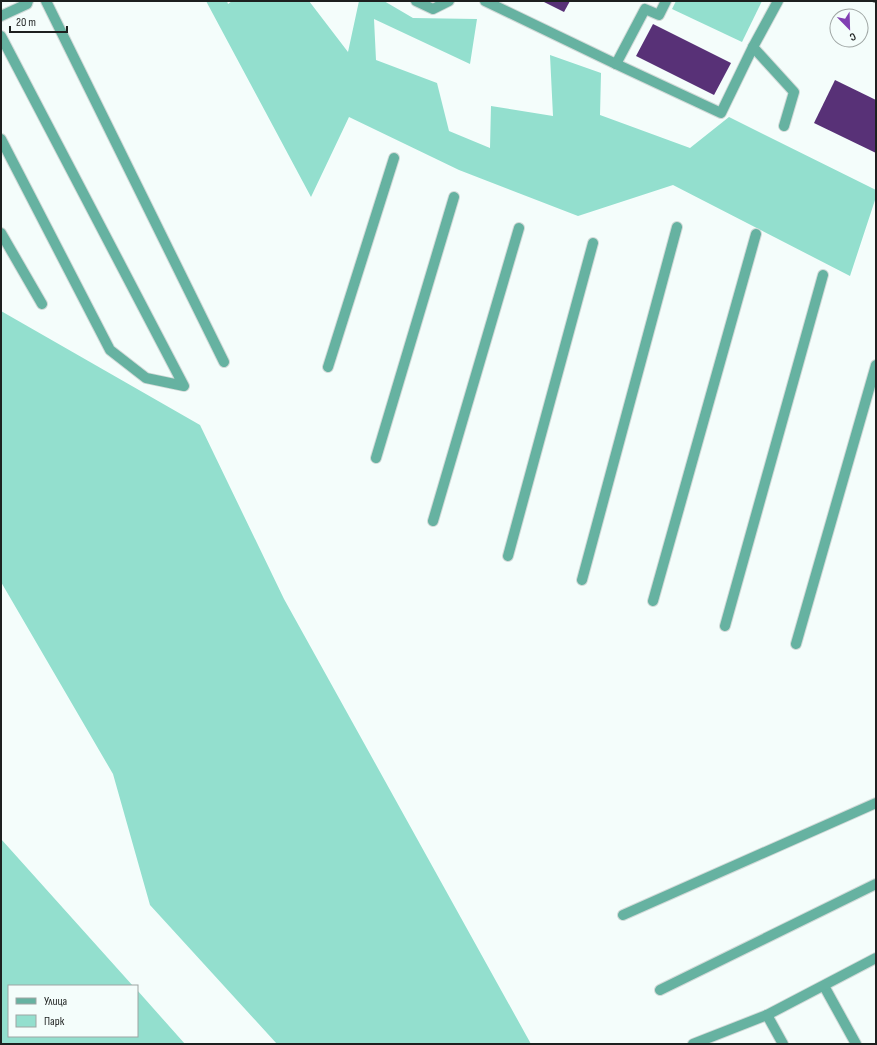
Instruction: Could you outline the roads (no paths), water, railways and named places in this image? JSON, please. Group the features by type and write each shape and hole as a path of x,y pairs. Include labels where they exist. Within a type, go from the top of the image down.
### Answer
{"lane":[{"path":"1,16 27,4 28,1"},
{"path":"46,1 224,362"},
{"path":"416,1 433,9 449,1"},
{"path":"486,1 721,113 778,1"},
{"path":"616,64 645,9 659,15 666,1"},
{"path":"1,36 184,386 146,378 110,350 1,139"},
{"path":"753,48 794,92 784,126"},
{"path":"328,367 394,158"},
{"path":"376,458 454,197"},
{"path":"582,580 677,227"},
{"path":"432,521 519,228"},
{"path":"1,233 42,304"},
{"path":"653,601 756,234"},
{"path":"508,556 593,242"},
{"path":"725,626 823,276"},
{"path":"796,644 876,365"},
{"path":"623,915 876,802"},
{"path":"660,990 876,884"},
{"path":"697,1043 767,1015 876,958"},
{"path":"824,986 856,1044"},
{"path":"767,1015 783,1044"}]}
